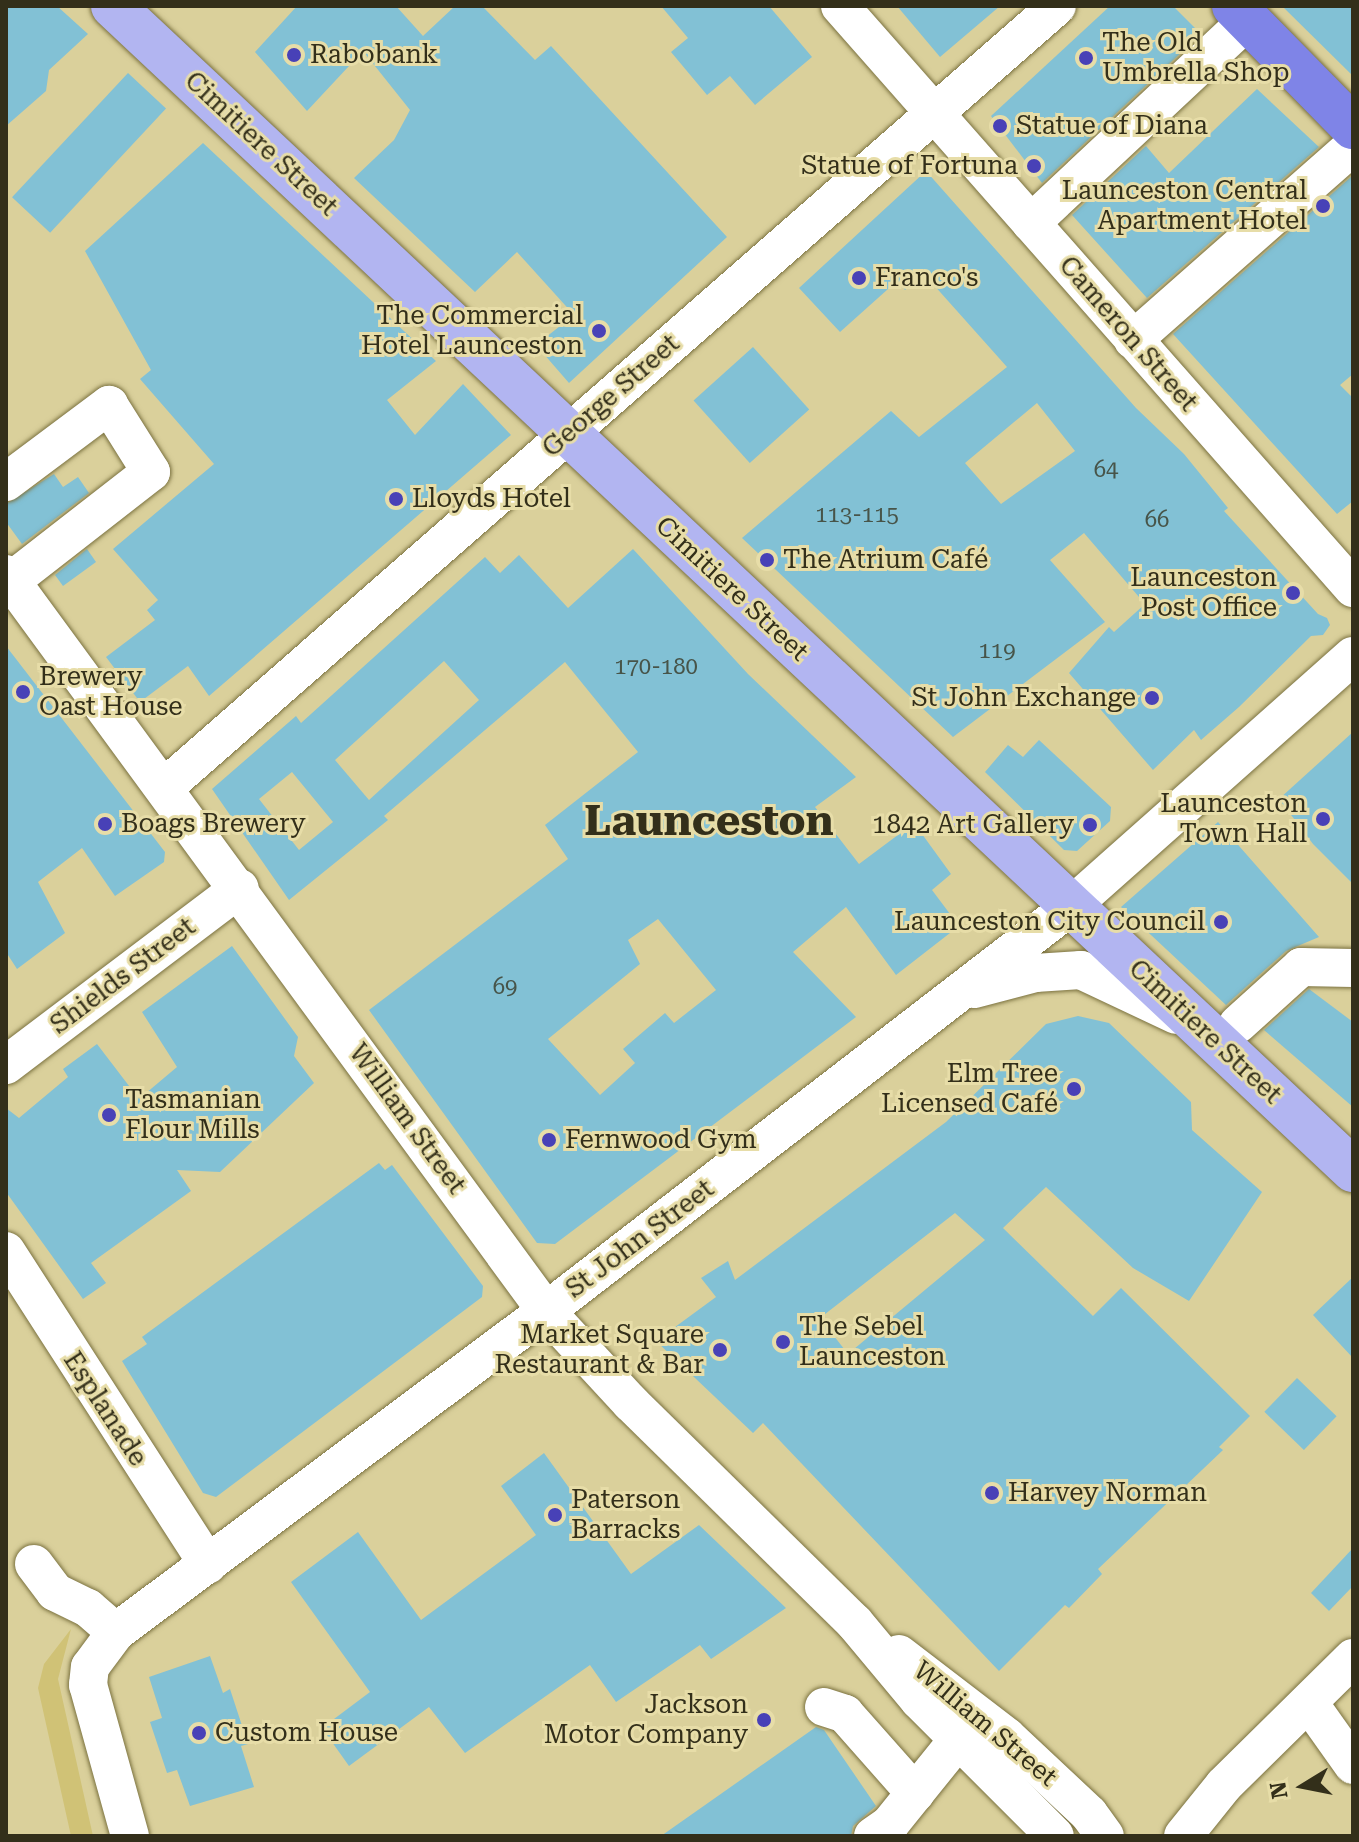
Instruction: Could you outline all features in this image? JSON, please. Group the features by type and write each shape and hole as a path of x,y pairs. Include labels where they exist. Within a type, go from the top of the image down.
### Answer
{"highway":[{"path":"1241,13 1353,127"}],"main road":[{"name":"Cimitiere Street","path":"113,6 1070,907 1221,1027 1353,1170"}],"street":[{"name":"Cameron Street","path":"840,6 1353,588"},
{"name":"George Street","path":"166,786 1057,6"},
{"path":"1031,223 1241,13"},
{"path":"1133,340 1353,146"},
{"path":"6,482 109,405 151,472 8,578"},
{"name":"William Street","path":"8,578 166,786 546,1311 631,1403 854,1622 968,1726 1089,1814 1105,1836"},
{"name":"St John Street","path":"130,1836 88,1685 90,1667 116,1632 546,1311 1070,907 1353,656"},
{"name":"Shields Street","path":"6,1065 240,888"},
{"path":"959,992 1035,973 1081,970 1221,1027 1301,967 1353,968"},
{"name":"Esplanade","path":"6,1251 208,1565"},
{"path":"34,1564 55,1592 88,1608 116,1632"},
{"path":"1183,1836 1224,1785 1258,1755 1353,1658"},
{"path":"1309,1703 1353,1765"},
{"path":"824,1707 845,1714 915,1793"},
{"path":"873,1836 915,1793 968,1726"},
{"name":"William Street","path":"968,1726 1055,1836"},
{"path":"1205,1836 1258,1755"}],"shaded area":[{"path":"71,1629 58,1679 93,1836 71,1836 38,1688 44,1664"}],"building":[{"path":"6,6 57,6 88,34 49,70 46,91 6,126"},
{"path":"297,6 396,6 423,36 455,6 482,6 535,60 551,46 727,237 569,383 536,345 574,315 517,252 475,292 354,178 394,140 410,110 363,51 307,111 255,52"},
{"path":"661,6 769,6 812,57 755,105 730,76 707,95 671,52 688,38"},
{"path":"897,6 1000,6 940,57"},
{"path":"1110,6 1173,6 1201,34 1042,183 991,116"},
{"path":"1282,6 1353,6 1353,76"},
{"path":"128,73 166,108 50,233 12,197"},
{"path":"1257,89 1319,147 1147,298 1072,215 1146,146 1169,173"},
{"path":"203,143 436,361 387,400 415,435 463,384 511,435 209,696 188,666 140,702 106,657 155,620 147,610 158,600 113,549 214,464 140,379 151,370 85,251"},
{"path":"926,171 1136,408 1184,454 1228,508 1224,511 1318,614 1327,618 1330,625 1323,635 1311,636 1201,740 1194,730 1153,770 1069,673 1109,627 1114,632 1145,604 1084,533 1050,560 1105,622 953,737 742,538 891,411 919,437 1007,367 924,274 905,290 897,281 840,332 799,288","holes":["1037,403 1075,451 1001,504 965,463"]},
{"path":"1352,176 1353,374 1340,385 1353,398 1353,501 1337,514 1173,334"},
{"path":"753,347 809,409 750,463 694,401"},
{"path":"54,474 63,487 78,477 89,493 22,544 6,522 6,504"},
{"path":"87,549 96,562 63,586 55,575"},
{"path":"633,549 748,674 856,777 815,807 859,864 914,823 951,874 932,890 959,926 896,975 846,907 793,952 856,1017 555,1244 537,1243 369,1010 568,859 545,825 638,752 565,662 384,816 388,820 289,900 212,789 296,716 301,723 485,557 500,573 519,555 568,608","holes":["444,661 479,700 369,800 335,760","292,772 333,822 299,850 259,799","658,919 716,990 674,1023 665,1013 623,1049 635,1063 600,1095 548,1039 640,964 628,940"]},
{"name":"Boags Brewery","path":"6,646 165,852 164,862 115,896 82,848 38,882 65,933 17,969 6,952"},
{"name":"Launceston Town Hall","path":"1353,732 1353,884 1313,844 1279,799"},
{"path":"1039,740 1111,807 1110,821 1077,851 1064,850 985,772 1008,745 1023,757"},
{"name":"Launceston City Council","path":"1218,822 1319,937 1286,951 1226,1005 1121,907"},
{"name":"Tasmanian Flour Mills","path":"232,946 298,1037 294,1056 314,1083 220,1172 177,1170 191,1191 91,1263 106,1283 83,1299 6,1192 6,1108 19,1118 68,1077 63,1069 97,1044 139,1099 177,1067 142,1012"},
{"path":"1309,989 1353,1022 1353,1107 1264,1030"},
{"path":"1078,1016 1109,1023 1191,1102 1192,1130 1262,1192 1189,1301 1133,1268 1046,1187 1003,1228 1093,1316 1121,1288 1250,1416 1219,1447 1223,1450 1098,1569 1102,1574 1069,1608 1065,1605 999,1671 763,1423 753,1433 656,1341 716,1297 701,1278 728,1261 735,1280 946,1122 1046,1024","holes":["955,1213 985,1240 848,1354 820,1318"]},
{"path":"379,1163 385,1170 392,1165 483,1286 482,1297 216,1497 203,1493 122,1361 147,1344 142,1337"},
{"path":"1353,1277 1353,1358 1313,1315"},
{"path":"1297,1378 1337,1416 1304,1450 1264,1412"},
{"path":"544,1453 631,1574 699,1525 786,1608 711,1659 700,1645 616,1702 590,1665 465,1753 429,1707 349,1766 322,1728 370,1692 291,1582 358,1532 421,1620 536,1535 501,1486"},
{"path":"1353,1548 1353,1586 1329,1611 1311,1593"},
{"name":"Custom House","path":"210,1656 223,1693 230,1689 248,1744 241,1746 254,1787 190,1806 177,1770 167,1773 150,1722 162,1718 149,1677"},
{"path":"816,1727 824,1730 876,1806 853,1826 851,1836 661,1836"}],"place":[{"name":"Rabobank","path":"294,55"},
{"name":"The Old Umbrella Shop","path":"1086,58"},
{"name":"Statue of Diana","path":"1000,126"},
{"name":"Statue of Fortuna","path":"1034,166"},
{"name":"Launceston Central Apartment Hotel","path":"1323,206"},
{"name":"Franco's","path":"859,278"},
{"name":"The Commercial Hotel Launceston","path":"599,331"},
{"name":"Lloyds Hotel","path":"396,499"},
{"name":"The Atrium Café","path":"767,560"},
{"name":"Launceston Post Office","path":"1293,593"},
{"name":"Brewery Oast House","path":"23,692"},
{"name":"St John Exchange","path":"1152,698"},
{"name":"Launceston Town Hall","path":"1323,819"},
{"name":"Boags Brewery","path":"105,824"},
{"name":"1842 Art Gallery","path":"1090,825"},
{"name":"Launceston City Council","path":"1221,922"},
{"name":"Elm Tree Licensed Café","path":"1074,1089"},
{"name":"Tasmanian Flour Mills","path":"109,1115"},
{"name":"Fernwood Gym","path":"549,1140"},
{"name":"The Sebel Launceston","path":"783,1342"},
{"name":"Market Square Restaurant & Bar","path":"720,1350"},
{"name":"Harvey Norman","path":"992,1493"},
{"name":"Paterson Barracks","path":"555,1515"},
{"name":"Jackson Motor Company","path":"764,1720"},
{"name":"Custom House","path":"199,1733"}],"district":[{"name":"Launceston","path":"709,821"}]}
